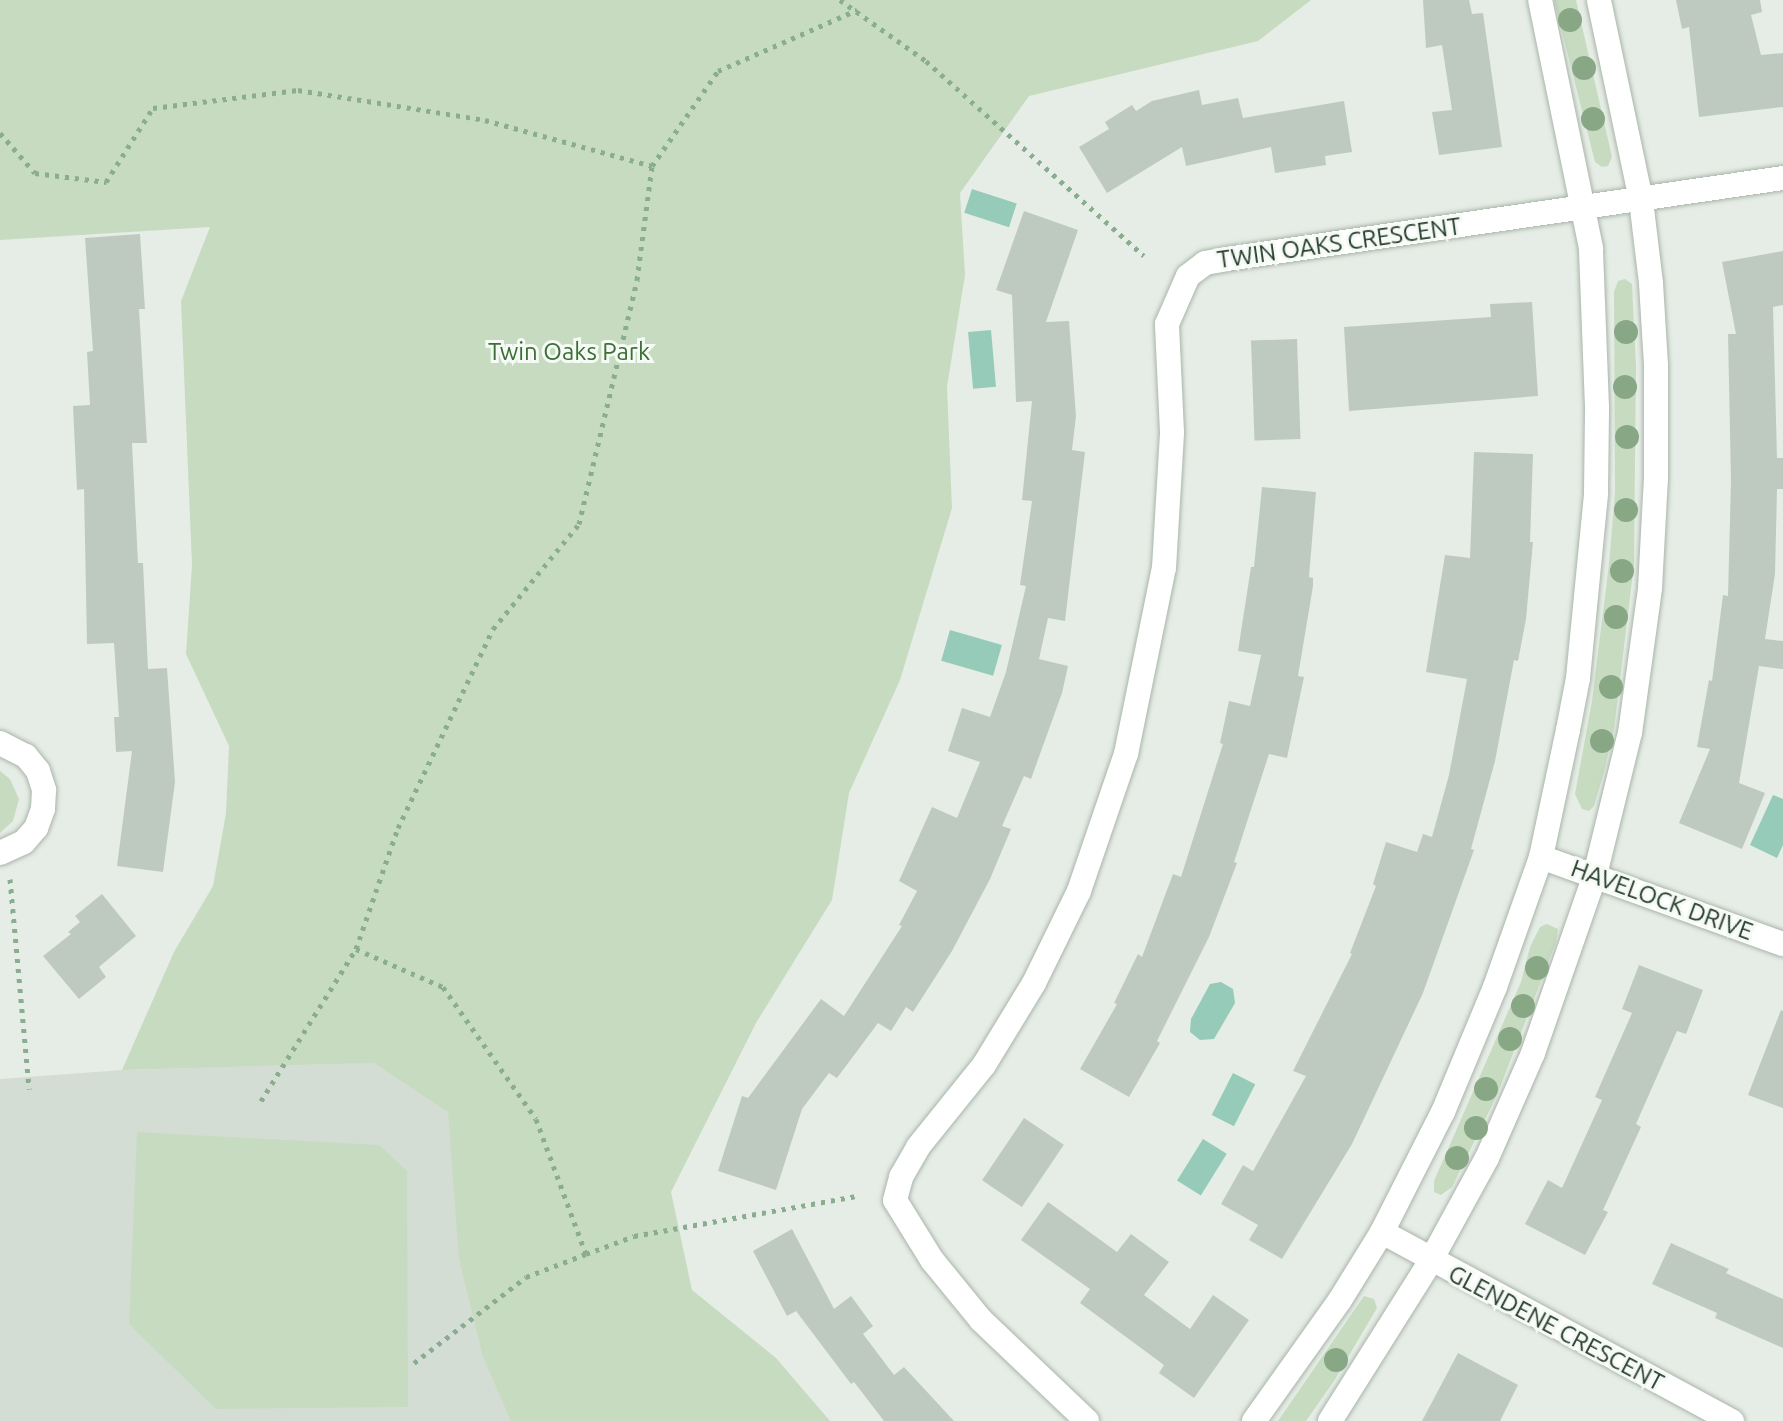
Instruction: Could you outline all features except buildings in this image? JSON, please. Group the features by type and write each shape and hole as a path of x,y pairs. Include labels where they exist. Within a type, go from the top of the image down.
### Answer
{"street":[{"path":"1254,1421 1340,1300 1382,1232 1443,1112 1495,987 1541,857 1578,678 1596,493 1591,248 1540,0"},
{"path":"1330,1421 1430,1262 1487,1158 1533,1053 1595,875 1630,733 1650,588 1656,478 1656,365 1651,283 1641,200 1599,0"},
{"path":"1582,207 1783,178"},
{"name":"TWIN OAKS CRESCENT","path":"1087,1421 981,1320 932,1260 895,1200 901,1177 918,1147 984,1065 1034,983 1079,891 1126,754 1164,568 1172,432 1167,324 1178,296 1188,276 1205,263 1582,207"},
{"path":"0,743 26,756 38,771 44,790 43,809 36,828 24,842 4,852"},
{"name":"HAVELOCK DRIVE","path":"1541,857 1783,944"},
{"name":"GLENDENE CRESCENT","path":"1382,1232 1430,1262 1732,1421"}],"path":[{"path":"840,0 926,61 1144,256"},
{"path":"261,1101 356,949 398,828 493,629 579,524 637,280 652,166 718,71 857,10"},
{"path":"0,133 35,173 106,182 153,108 298,90 485,120 652,166"},
{"path":"4,852 29,1089"},
{"path":"356,949 443,987 536,1119 586,1254"},
{"path":"414,1363 526,1277 586,1254 634,1236 856,1196"}],"shaded area":[{"path":"972,189 1017,204 1009,227 964,213"},
{"path":"991,330 996,387 973,389 968,332"},
{"path":"950,630 1002,645 993,676 941,661"},
{"path":"1773,795 1783,799 1783,845 1777,858 1750,845"},
{"path":"1221,982 1233,989 1235,1003 1214,1039 1200,1040 1190,1032 1191,1019 1210,984"},
{"path":"396,1062 443,1088 515,1421 0,1421 0,1079 122,1070"},
{"path":"1233,1073 1255,1084 1234,1126 1212,1115"},
{"path":"1203,1139 1227,1154 1201,1195 1177,1181"}],"green space":[{"name":"Twin Oaks Park","path":"0,0 1311,0 1258,41 1029,96 960,193 965,275 947,387 952,508 900,680 849,793 832,900 756,1023 671,1192 692,1290 776,1358 830,1421 511,1421 483,1357 459,1259 448,1112 374,1063 122,1070 174,952 213,886 226,813 229,746 186,654 192,565 181,301 210,227 0,240"},
{"path":"1554,0 1576,0 1612,157 1608,166 1602,167 1595,162"},
{"path":"1625,279 1632,284 1636,366 1634,564 1614,729 1594,806 1589,811 1582,809 1575,794 1592,701 1609,564 1615,492 1614,292 1618,281"},
{"path":"0,771 10,779 19,799 13,821 0,833"},
{"path":"1547,924 1558,929 1556,942 1497,1095 1452,1187 1441,1195 1434,1192 1434,1181 1521,982 1530,947 1540,927"},
{"path":"137,1132 379,1145 407,1171 408,1407 216,1409 129,1324"},
{"path":"1364,1296 1374,1299 1377,1308 1334,1381 1306,1421 1278,1421"}]}
